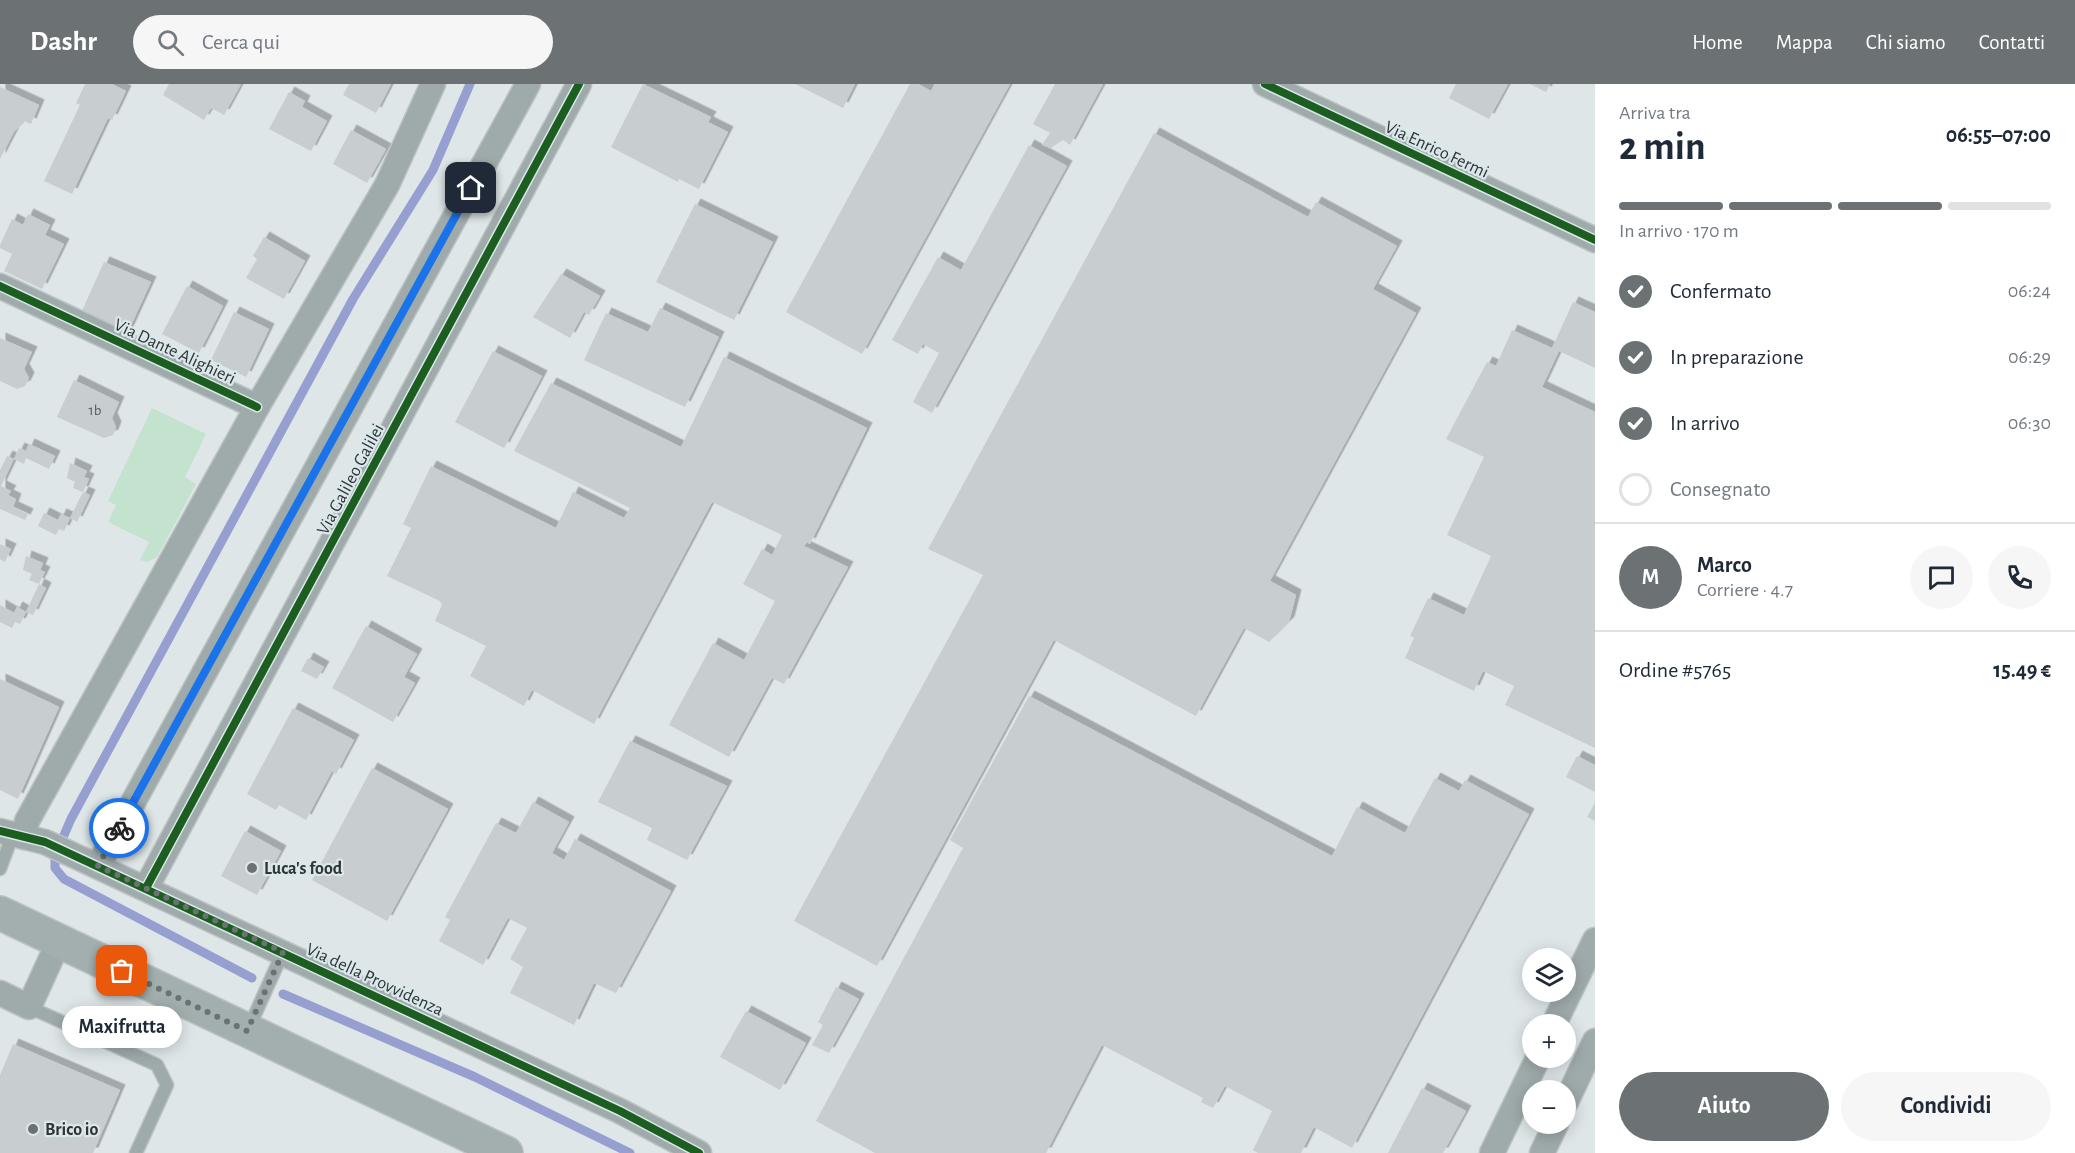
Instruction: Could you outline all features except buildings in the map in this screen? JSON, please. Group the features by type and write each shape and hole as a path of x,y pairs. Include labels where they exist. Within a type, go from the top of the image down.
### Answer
{"main road":[{"path":"0,914 506,1153"}],"street":[{"path":"21,836 27,821 257,407 387,184 433,84"},
{"name":"Via Galileo Galilei","path":"98,866 528,84"},
{"name":"Via Galileo Galilei","path":"146,888 579,84"},
{"name":"Via Enrico Fermi","path":"1265,84 1595,240"},
{"name":"Via Dante Alighieri","path":"0,286 257,407"},
{"name":"Via della Provvidenza","path":"21,836 98,866 283,952 620,1111 699,1153"},
{"path":"1559,1014 1595,940"},
{"path":"0,993 28,1007 59,941"},
{"path":"1576,1081 1595,1041"},
{"path":"1492,1153 1533,1068"},
{"path":"1542,1153 1551,1134"}],"lane":[{"path":"0,869 21,836"},
{"path":"247,1031 283,952"},
{"path":"28,1007 157,1065 167,1085 136,1153"}],"green space":[{"path":"152,408 206,434 185,477 196,484 157,557 147,562 140,560 149,542 108,522 116,505 108,501"}],"waterway":[{"path":"252,978 64,879 55,868 55,856 71,819 353,299 433,170 470,84"},
{"path":"283,994 475,1077 630,1153"}],"cycle path":[{"path":"146,888 579,84"},
{"path":"1265,84 1595,240"},
{"path":"0,286 257,407"},
{"path":"0,831 45,842 620,1111 699,1153"}],"way so far":[{"path":"119,828 98,866 283,952 247,1031 122,971"}],"place":[{"name":"Luca's food","path":"252,868"},
{"name":"Maxifrutta","path":"122,971"},
{"name":"Brico io","path":"33,1129"}],"route":[{"path":"119,828 471,188"}]}
